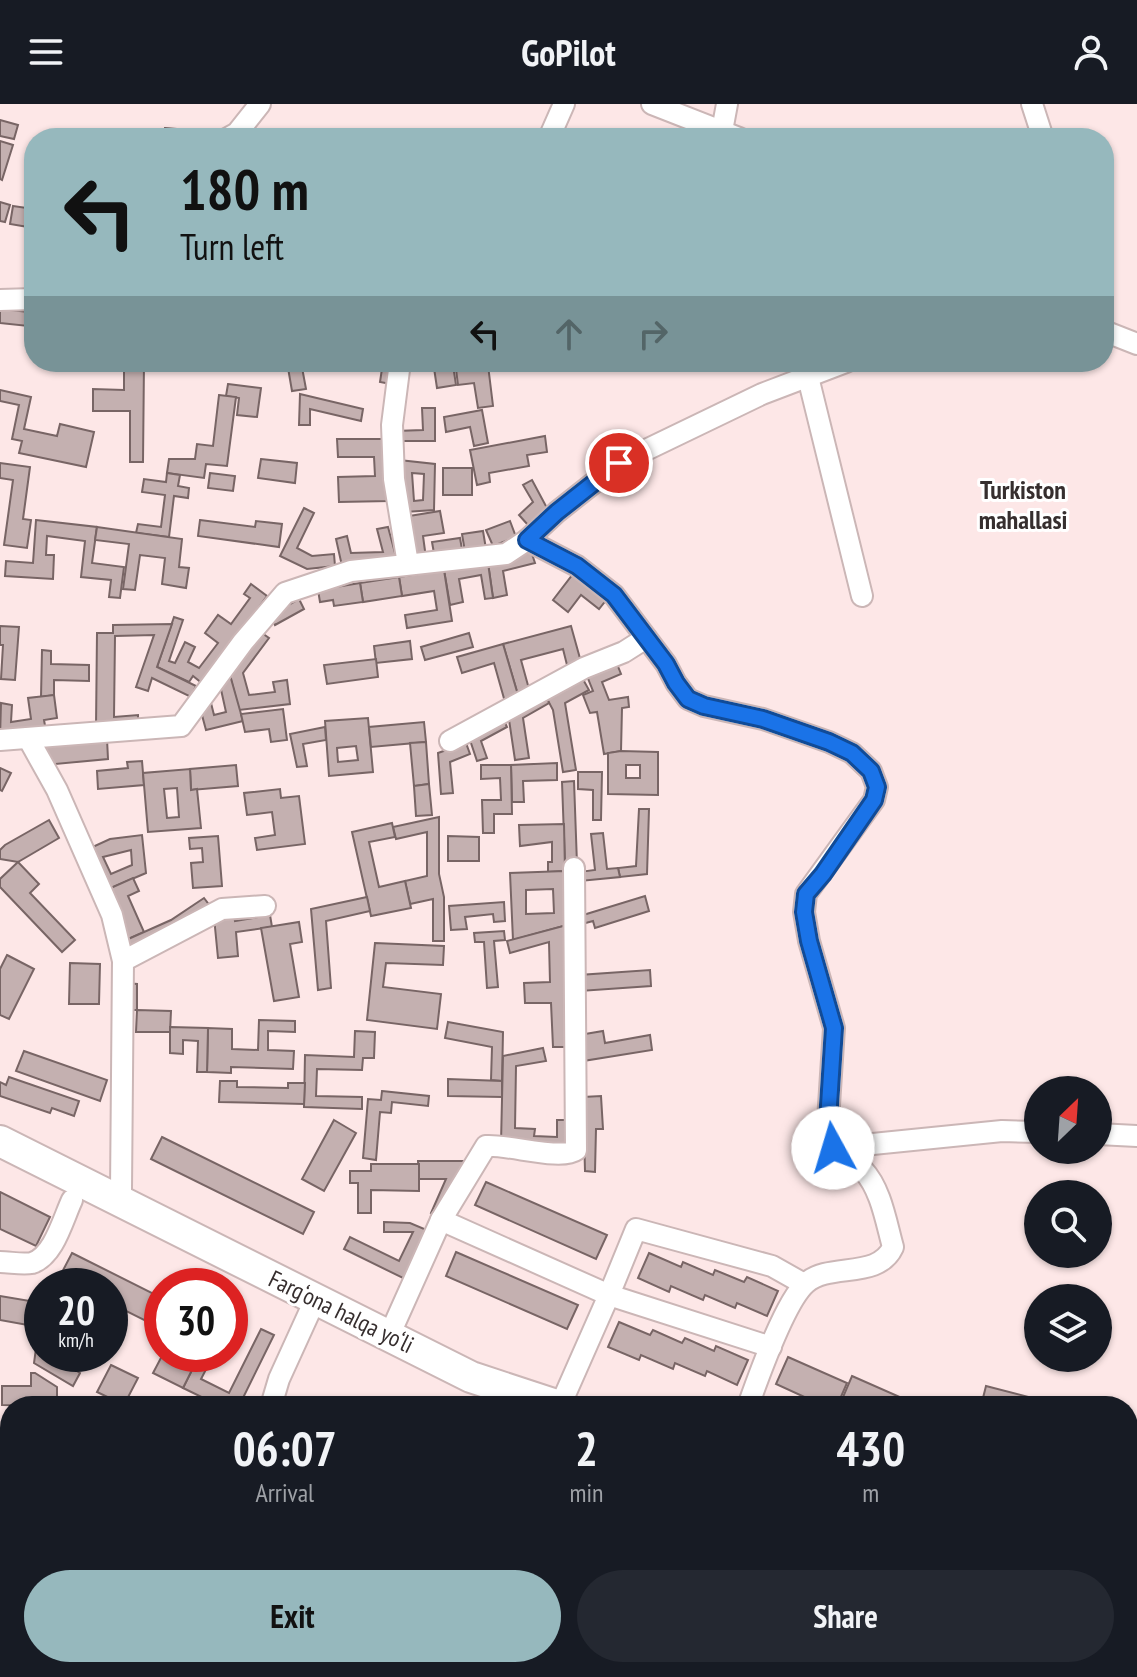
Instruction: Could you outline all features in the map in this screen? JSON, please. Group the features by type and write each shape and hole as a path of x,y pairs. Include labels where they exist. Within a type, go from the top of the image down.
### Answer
{"highway":[{"name":"Farg‘ona halqa yo‘li","path":"0,1141 116,1199 475,1396"},
{"name":"Farg‘ona halqa yo‘li","path":"0,1164 72,1200 312,1308 389,1336 471,1377 529,1396"}],"street":[{"path":"241,128 260,104"},
{"path":"553,128 564,104"},
{"path":"652,104 712,128"},
{"path":"727,104 729,128"},
{"path":"1032,104 1040,128"},
{"path":"0,300 24,299"},
{"path":"1114,335 1137,344"},
{"path":"399,372 392,425 394,479 408,564"},
{"path":"0,740 181,726 243,642 285,593 351,571 506,554 619,463 800,373 862,596"},
{"path":"527,540 577,566 614,595 688,699 704,706 763,719 829,742 852,753 871,771 877,787 874,800 806,894 804,912 809,941 834,1028 827,1136 833,1148 862,1168 873,1182 893,1247 889,1256 881,1262 818,1276 804,1284 771,1347 752,1396"},
{"path":"450,741 646,638"},
{"path":"28,738 57,790 112,915 123,961 121,1190 116,1199"},
{"path":"389,1336 441,1220 486,1146 502,1145 565,1155 576,1150 574,868"},
{"path":"123,961 222,909 265,906"},
{"path":"833,1148 1002,1131 1024,1132"},
{"path":"1112,1135 1137,1136"},
{"path":"0,1262 28,1264 39,1260 47,1252 72,1200"},
{"path":"441,1220 609,1295 771,1347"},
{"path":"564,1396 636,1229 772,1266 804,1284"},
{"path":"274,1396 312,1308"}],"building":[{"path":"0,120 18,125 14,139 0,136"},
{"path":"0,141 13,145 2,180 0,179"},
{"path":"0,202 10,205 5,222 0,221"},
{"path":"13,206 24,208 24,226 10,224"},
{"path":"0,309 24,311 24,326 0,323"},
{"path":"124,372 144,372 143,462 130,462 130,411 93,411 93,389 124,390"},
{"path":"289,372 303,372 306,389 292,391"},
{"path":"382,372 393,372 391,384 380,382"},
{"path":"435,372 454,372 456,385 437,388"},
{"path":"456,372 489,372 493,406 478,408 474,383 458,385"},
{"path":"228,384 261,388 257,417 237,415 239,398 226,396"},
{"path":"0,390 31,397 24,429 57,436 60,424 94,432 86,467 19,453 22,441 12,439 19,405 0,401"},
{"path":"300,394 363,409 361,421 310,409 310,425 299,425"},
{"path":"219,395 236,397 227,466 206,464 204,478 167,473 169,459 195,459 197,444 213,446"},
{"path":"422,408 435,408 435,441 396,441 396,431 423,430"},
{"path":"482,410 488,443 474,446 470,427 446,432 444,417"},
{"path":"545,436 547,452 527,455 529,466 489,473 490,482 477,485 470,450"},
{"path":"337,439 387,439 389,501 339,502 338,477 375,476 374,457 338,457"},
{"path":"261,459 297,463 295,483 258,478"},
{"path":"399,460 435,464 434,510 405,512","holes":["412,473 424,474 423,500 414,501"]},
{"path":"0,463 30,467 23,519 31,520 27,548 4,545 13,480 0,478"},
{"path":"443,468 472,468 472,495 443,495"},
{"path":"167,473 180,475 178,486 189,488 188,498 174,496 169,537 136,533 138,524 161,527 165,495 142,492 144,479 166,482"},
{"path":"210,473 235,476 233,491 208,488"},
{"path":"532,480 547,508 528,525 519,515 533,502 523,485"},
{"path":"304,508 314,513 297,548 312,556 334,554 335,566 307,569 280,556"},
{"path":"440,511 444,533 423,536 426,558 410,560 403,517"},
{"path":"36,520 97,527 92,563 124,567 120,598 109,597 111,580 81,577 85,541 47,536 46,555 54,555 53,579 5,576 6,561 33,563"},
{"path":"200,520 255,527 256,521 282,524 279,547 198,536"},
{"path":"510,521 516,537 493,546 486,530"},
{"path":"97,527 182,539 179,567 189,568 186,588 162,584 165,558 140,555 135,590 123,589 129,544 95,540"},
{"path":"388,527 398,564 342,566 336,539 347,536 351,553 383,552 377,529"},
{"path":"483,531 486,549 465,552 462,534"},
{"path":"460,538 463,555 435,559 432,542"},
{"path":"531,551 535,563 503,571 507,595 493,598 488,563"},
{"path":"488,563 493,598 485,599 481,575 459,579 463,602 450,605 444,570"},
{"path":"444,570 452,621 407,628 405,615 437,610 434,591 402,596 399,577"},
{"path":"573,574 607,599 599,609 581,595 568,612 553,600"},
{"path":"399,577 402,596 363,602 360,583"},
{"path":"360,583 363,602 334,606 333,600 320,602 318,590"},
{"path":"251,584 267,596 203,684 193,676 189,682 157,667 174,617 183,620 169,661 175,663 185,642 195,647 188,662 199,668 218,643 205,633 218,615 231,624 250,598 244,594"},
{"path":"299,599 304,609 275,625 270,615"},
{"path":"172,624 157,667 196,686 191,697 152,678 148,691 136,687 154,635 115,636 114,717 138,715 138,723 96,727 97,633 113,633 113,625"},
{"path":"0,626 19,627 15,680 1,679 3,645 0,645"},
{"path":"571,626 581,662 568,669 563,649 521,660 529,689 518,695 503,644"},
{"path":"259,631 269,638 243,673 249,695 275,692 273,682 287,680 290,704 239,710 229,672"},
{"path":"469,633 473,647 425,660 421,647"},
{"path":"410,641 412,659 376,663 374,646"},
{"path":"503,644 518,695 505,702 494,663 462,673 457,657"},
{"path":"42,650 51,651 51,664 89,665 89,681 54,680 54,695 41,697"},
{"path":"376,659 378,677 327,684 324,665"},
{"path":"615,659 621,674 602,682 609,700 628,697 629,707 622,708 621,751 604,754 597,712 590,713 583,695 593,691 585,671"},
{"path":"580,674 589,690 565,703 576,770 563,772 553,710 544,693"},
{"path":"230,675 243,721 206,730 199,704 209,695 214,715 226,712 220,685"},
{"path":"544,693 549,703 523,718 529,758 515,760 508,713"},
{"path":"54,695 57,718 44,720 46,731 0,738 1,703 12,705 11,722 31,719 28,698"},
{"path":"283,709 287,740 271,742 269,729 245,732 241,714"},
{"path":"502,716 507,727 481,741 487,758 477,761 468,734"},
{"path":"368,718 373,772 329,776 325,721","holes":["356,746 358,760 338,762 337,748"]},
{"path":"424,722 426,742 371,747 369,727"},
{"path":"325,727 326,740 303,744 307,766 297,767 290,734"},
{"path":"107,739 108,759 45,765 43,745"},
{"path":"426,742 429,784 414,786 410,743"},
{"path":"466,743 470,754 450,762 453,793 441,794 438,753"},
{"path":"658,752 658,795 608,794 608,753","holes":["626,765 640,765 640,778 626,778"]},
{"path":"142,761 144,785 98,789 97,771 128,768 127,762"},
{"path":"557,763 557,780 523,781 524,802 512,802 511,765"},
{"path":"236,765 238,786 191,790 190,769"},
{"path":"481,765 511,765 512,814 494,814 494,833 483,833 482,800 501,800 500,778 481,779"},
{"path":"0,768 11,773 2,791 0,790"},
{"path":"190,769 191,790 197,789 201,828 148,832 143,773","holes":["177,788 179,817 167,818 164,789"]},
{"path":"578,772 602,772 601,820 593,820 593,790 578,789"},
{"path":"574,781 577,864 565,864 562,782"},
{"path":"429,784 432,815 416,816 414,786"},
{"path":"280,789 281,798 299,796 305,844 257,850 255,838 275,835 272,812 247,815 244,793"},
{"path":"639,809 649,809 647,874 620,877 618,868 636,866"},
{"path":"439,817 444,941 433,941 433,899 410,904 405,881 427,876 427,832 396,839 393,827"},
{"path":"49,820 59,838 18,862 0,859 0,850 5,845"},
{"path":"392,823 395,837 369,842 379,887 405,881 411,908 371,916 352,832"},
{"path":"564,824 565,871 548,872 548,862 552,862 552,842 520,846 519,825"},
{"path":"603,833 607,869 618,868 620,877 580,881 579,872 595,870 591,834"},
{"path":"142,835 146,873 104,891 86,850 110,839","holes":["131,850 132,865 111,874 103,857"]},
{"path":"218,836 222,886 193,888 191,863 203,862 202,848 190,849 189,838"},
{"path":"448,836 479,837 479,861 448,861"},
{"path":"18,862 39,884 30,893 75,940 62,952 0,887 0,879"},
{"path":"565,871 567,925 513,940 510,873","holes":["553,889 554,913 526,914 526,890"]},
{"path":"133,878 139,891 128,896 144,932 126,940 104,891"},
{"path":"645,896 649,911 595,928 593,921 582,924 580,916"},
{"path":"367,897 370,911 326,921 331,988 318,990 311,909"},
{"path":"204,898 210,906 130,950 126,940 171,920"},
{"path":"504,902 505,921 494,922 493,914 465,917 467,929 451,930 449,906"},
{"path":"234,915 235,921 270,915 272,927 236,932 238,956 218,958 214,917"},
{"path":"299,922 302,942 290,944 299,997 274,1001 261,928"},
{"path":"567,925 571,1047 553,1047 551,1003 525,1003 524,983 550,982 549,942 510,953 507,941"},
{"path":"504,931 505,940 494,941 498,987 487,988 484,942 475,942 474,933"},
{"path":"375,943 444,946 443,965 386,963 383,987 441,994 437,1029 367,1020"},
{"path":"7,955 34,969 9,1019 0,1015 0,969"},
{"path":"70,963 100,964 99,1004 69,1004"},
{"path":"650,970 651,986 580,991 579,975"},
{"path":"125,983 137,984 137,1010 124,1010"},
{"path":"137,1010 171,1011 170,1032 136,1032"},
{"path":"259,1020 295,1021 295,1032 268,1031 268,1050 294,1051 293,1069 231,1067 231,1073 207,1072 208,1028 232,1029 232,1049 258,1050"},
{"path":"448,1022 503,1032 502,1081 491,1080 492,1047 445,1038"},
{"path":"170,1027 208,1028 207,1072 197,1072 198,1041 183,1040 183,1054 170,1053"},
{"path":"355,1031 375,1032 374,1058 363,1058 362,1070 317,1069 316,1096 362,1097 362,1109 304,1107 305,1055 354,1057"},
{"path":"603,1031 605,1043 650,1035 652,1050 583,1061 579,1035"},
{"path":"543,1048 546,1061 516,1066 515,1128 535,1129 534,1136 557,1137 557,1120 571,1120 571,1145 501,1143 503,1056"},
{"path":"24,1051 107,1080 100,1101 16,1071"},
{"path":"9,1077 79,1101 74,1116 52,1108 50,1113 0,1096 0,1082 6,1085"},
{"path":"448,1079 502,1081 502,1097 448,1096"},
{"path":"220,1081 237,1081 237,1087 288,1088 288,1083 305,1083 304,1104 219,1102"},
{"path":"382,1091 429,1096 428,1106 392,1102 391,1113 380,1112 376,1160 363,1158 368,1099 381,1100"},
{"path":"601,1096 603,1129 596,1129 595,1172 585,1171 583,1097"},
{"path":"334,1120 356,1133 324,1191 302,1179"},
{"path":"162,1137 314,1212 303,1234 151,1159"},
{"path":"418,1161 465,1161 438,1216 431,1213 446,1179 419,1179"},
{"path":"371,1164 419,1164 419,1191 371,1190 371,1213 358,1213 358,1183 350,1183 350,1171 371,1171"},
{"path":"486,1182 607,1235 596,1259 475,1205"},
{"path":"0,1192 50,1217 36,1246 0,1229"},
{"path":"384,1222 410,1223 429,1231 405,1279 344,1249 350,1237 399,1261 413,1232 384,1232"},
{"path":"456,1252 578,1305 567,1329 446,1276"},
{"path":"72,1253 102,1268 64,1268"},
{"path":"649,1253 681,1267 683,1262 713,1275 715,1270 744,1282 747,1277 778,1291 767,1316 737,1303 735,1308 705,1295 703,1300 671,1286 669,1292 638,1278"},
{"path":"128,1281 144,1289 144,1320 128,1312"},
{"path":"0,1296 24,1300 24,1324 0,1320"},
{"path":"619,1322 650,1335 653,1330 682,1343 685,1338 714,1351 716,1346 748,1360 737,1385 707,1371 705,1376 675,1363 673,1369 641,1355 639,1360 608,1347"},
{"path":"261,1329 274,1335 244,1396 199,1396 183,1388 191,1372 205,1372 201,1379 229,1393 240,1372 248,1372 248,1355"},
{"path":"788,1357 847,1383 841,1396 802,1396 776,1384"},
{"path":"49,1372 78,1372 73,1386"},
{"path":"107,1372 126,1372 138,1378 129,1396 105,1396 97,1392"},
{"path":"154,1372 191,1372 183,1388"},
{"path":"31,1373 35,1373 57,1387 57,1396 2,1396 2,1386 31,1386"},
{"path":"852,1376 898,1396 843,1396"},
{"path":"986,1386 1024,1396 984,1396"}],"district":[{"name":"Turkiston mahallasi","path":"1023,505"}],"route":[{"path":"619,463 527,540 577,566 614,595 688,699 730,713 763,719 829,742 852,753 871,771 877,787 874,800 806,894 804,912 809,941 834,1028 827,1136 833,1148"}]}
